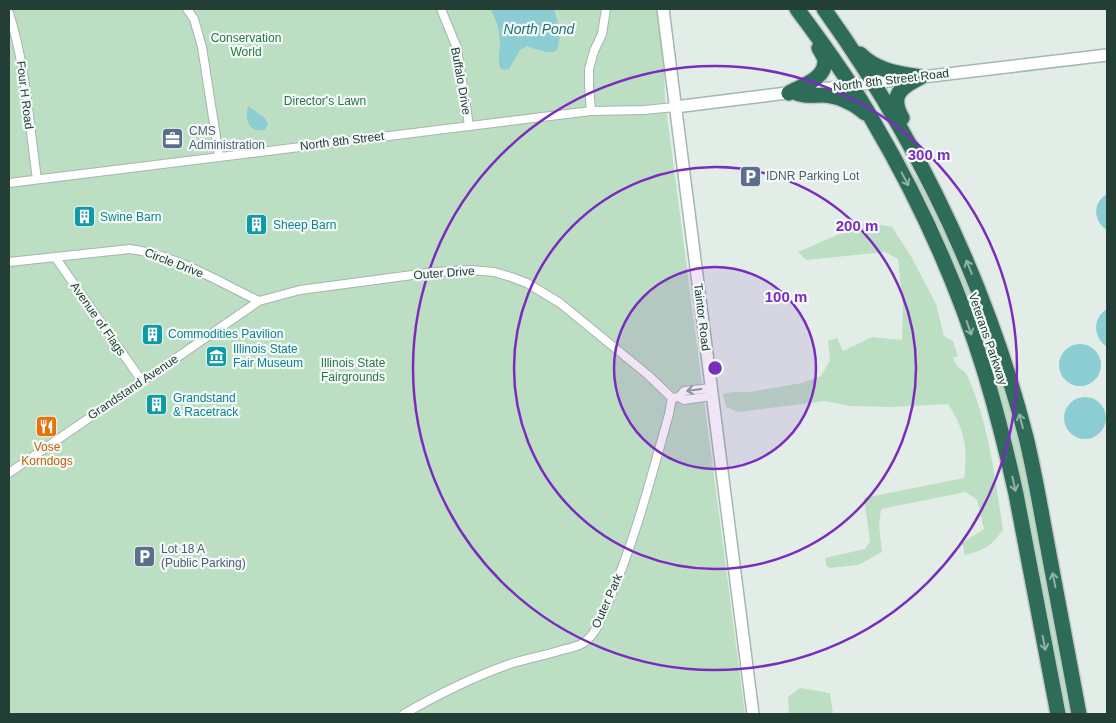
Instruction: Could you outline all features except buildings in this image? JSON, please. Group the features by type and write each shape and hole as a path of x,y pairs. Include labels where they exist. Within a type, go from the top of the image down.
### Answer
{"highway":[{"path":"790,9 824,56 825,62 823,71 818,78 792,92"},
{"name":"Veterans Parkway","path":"797,9 873,121 914,196 962,307 985,372 1001,430 1016,494 1058,714"},
{"path":"807,9 855,69 864,78 874,83"},
{"name":"Veterans Parkway","path":"824,9 874,83 911,145 960,245 985,307 1018,409 1035,482 1079,714"},
{"path":"842,34 864,58 878,67 899,74 921,77"},
{"path":"851,86 859,89 870,98 898,140 933,199 938,197 932,174 896,106 897,97 901,89 921,77"},
{"path":"792,92 804,96 823,94 842,99 854,105 873,121"}],"main road":[{"name":"Taintor Road","path":"663,9 753,714"},
{"name":"North 8th Street Road","path":"675,107 1107,55"}],"street":[{"path":"187,9 194,19 202,47 219,156"},
{"name":"Buffalo Drive","path":"441,9 457,48 469,126"},
{"path":"592,111 589,69 594,51 602,34 606,9"},
{"name":"Four H Road","path":"9,13 20,52 37,179"},
{"name":"North 8th Street","path":"9,182 592,111 644,110 675,107"},
{"name":"Circle Drive","path":"9,262 130,249 145,251 197,270 259,301"},
{"name":"Avenue of Flags","path":"54,257 142,381"},
{"name":"Outer Drive","path":"259,301 300,290 435,272 470,270 502,274 527,283 560,303 675,397"},
{"name":"Grandstand Avenue","path":"9,473 259,301"},
{"path":"675,397 684,391 712,392"},
{"name":"Outer Park","path":"404,714 438,695 475,678 522,660 572,648 583,643 591,635 596,629 615,586 629,548 675,397"}],"green space":[{"name":"Illinois State Fairgrounds","path":"9,9 658,9 665,100 745,714 9,714"},
{"path":"890,135 924,190 965,270 1008,396 1029,479 1073,714 1063,714 1012,451 888,136"},
{"path":"867,222 892,227 912,258 936,304 944,336 953,341 958,356 953,358 956,365 967,375 981,412 994,471 1003,530 987,547 965,555 962,543 984,529 977,500 966,492 881,509 879,525 882,552 858,565 829,568 826,565 825,558 865,549 870,541 864,498 964,478 966,457 964,439 954,413 948,404 892,407 849,406 825,401 738,412 726,407 723,394 749,392 802,383 821,376 830,360 828,341 837,338 843,351 872,337 902,340 903,306 898,259 885,252 806,260 798,252"},
{"path":"800,688 830,693 833,714 789,714 788,697"}],"water":[{"name":"North Pond","path":"496,9 554,9 559,35 556,51 545,52 527,46 520,50 509,69 504,70 500,68 499,33 491,11"},
{"path":"248,106 265,118 268,125 265,130 251,127 247,116"},
{"path":"1107,194 1107,230 1099,222 1096,212 1099,202"},
{"path":"1107,309 1107,347 1099,338 1096,328 1099,317"},
{"path":"1084,344 1092,347 1098,353 1101,365 1098,377 1092,383 1076,386 1068,383 1062,377 1059,361 1062,353 1068,347"},
{"path":"1089,397 1097,400 1103,406 1106,418 1103,430 1097,436 1081,439 1073,436 1067,430 1064,414 1067,406 1073,400"}],"place":[{"name":"CMS Administration","path":"173,138"},
{"name":"IDNR Parking Lot","path":"750,176"},
{"name":"Swine Barn","path":"84,217"},
{"name":"Sheep Barn","path":"257,225"},
{"name":"Commodities Pavilion","path":"152,334"},
{"name":"Illinois State Fair Museum","path":"217,356"},
{"name":"Grandstand & Racetrack","path":"157,405"},
{"name":"Vose Korndogs","path":"47,426"},
{"name":"Lot 18 A (Public Parking)","path":"145,556"}],"park label":[{"name":"Conservation World","path":"246,45"},
{"name":"Director's Lawn","path":"325,101"}]}
